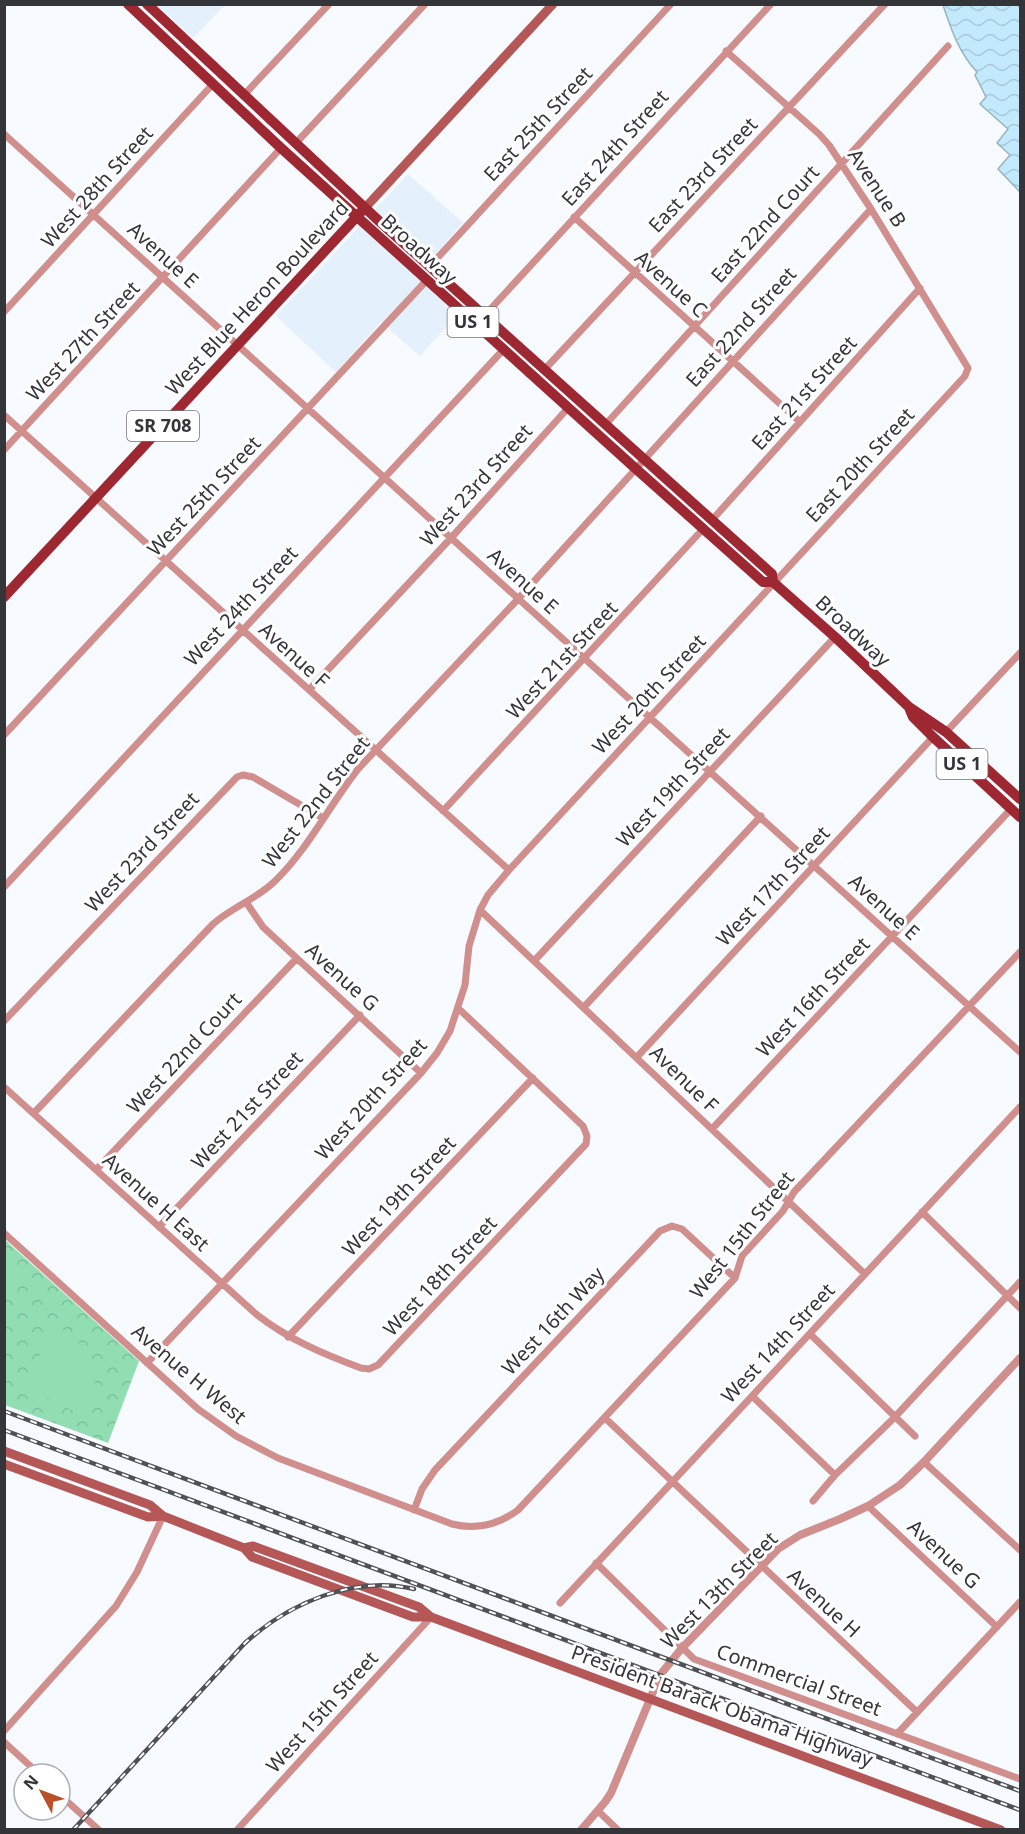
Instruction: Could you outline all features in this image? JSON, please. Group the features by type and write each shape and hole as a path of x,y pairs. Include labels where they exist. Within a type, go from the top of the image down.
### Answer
{"main road":[{"name":"Broadway","path":"128,4 212,85 703,530 763,582 773,582"},
{"name":"Broadway","path":"147,4 365,208 772,574 773,582 909,707 946,732 1020,799"},
{"path":"365,208 553,4"},
{"path":"182,56 193,59 231,95 243,96"},
{"name":"West Blue Heron Boulevard","path":"4,597 365,208"},
{"name":"Broadway","path":"909,707 913,717 933,737 1020,817"},
{"name":"President Barack Obama Highway","path":"4,1451 150,1505 163,1516 244,1548 252,1557 413,1617 431,1617 1001,1830"},
{"name":"President Barack Obama Highway","path":"4,1464 148,1517 163,1516"}],"street":[{"path":"243,96 329,4"},
{"path":"295,144 425,4"},
{"name":"East 25th Street","path":"430,266 671,4"},
{"name":"East 24th Street","path":"485,315 771,4"},
{"name":"East 23rd Street","path":"545,369 885,4"},
{"name":"East 22nd Court","path":"606,424 948,46"},
{"name":"Avenue B","path":"726,51 819,134 842,164 968,368"},
{"name":"West 28th Street","path":"4,312 212,85"},
{"name":"Avenue E","path":"4,134 1020,1052"},
{"name":"West 27th Street","path":"4,450 281,148"},
{"name":"East 22nd Street","path":"635,468 871,208"},
{"name":"Avenue C","path":"574,217 800,422"},
{"name":"West 25th Street","path":"4,735 427,280"},
{"name":"East 21st Street","path":"712,520 920,288"},
{"name":"West 24th Street","path":"4,887 504,350"},
{"name":"East 20th Street","path":"773,582 965,376 968,368"},
{"name":"West 23rd Street","path":"309,690 568,408"},
{"name":"Avenue F","path":"4,415 509,870"},
{"name":"West 22nd Street","path":"34,1113 213,924 276,880 308,841 342,789 375,750 518,599 635,468"},
{"name":"West 21st Street","path":"444,811 703,530"},
{"name":"West 20th Street","path":"147,1363 421,1073 444,1042 458,1008 465,985 469,946 480,910 488,895 773,582"},
{"name":"West 19th Street","path":"535,960 835,637"},
{"path":"946,732 1020,653"},
{"name":"West 17th Street","path":"637,1057 933,737"},
{"name":"West 23rd Street","path":"4,1021 237,777 243,775 253,777 323,818"},
{"name":"West 16th Street","path":"712,1129 1011,808"},
{"path":"584,1007 761,816"},
{"name":"Avenue G","path":"246,902 263,927 421,1073"},
{"name":"Avenue F","path":"480,910 866,1274"},
{"name":"West 15th Street","path":"482,1526 500,1521 518,1510 605,1418 735,1278 742,1256 783,1211 794,1191 1020,952"},
{"name":"West 22nd Court","path":"96,1170 296,959"},
{"path":"458,1008 533,1078"},
{"name":"West 21st Street","path":"159,1227 360,1015"},
{"name":"West 19th Street","path":"288,1337 533,1078"},
{"name":"West 18th Street","path":"288,1337 360,1368 369,1369 378,1365 583,1149 587,1136 583,1126 533,1078"},
{"name":"Avenue H East","path":"4,1087 256,1314 288,1337"},
{"name":"West 14th Street","path":"560,1603 1020,1107"},
{"path":"922,1212 1020,1308"},
{"name":"West 16th Way","path":"414,1510 422,1489 435,1470 660,1231 672,1226 682,1229 735,1278"},
{"name":"Avenue H West","path":"4,1233 198,1409 236,1437 298,1466 414,1510 457,1525 482,1526"},
{"path":"813,1501 835,1475 894,1418 1020,1282"},
{"path":"810,1334 915,1436"},
{"name":"West 13th Street","path":"581,1830 611,1792 660,1675 682,1648 778,1549 800,1535 868,1506 900,1485 1020,1358"},
{"path":"752,1396 835,1475"},
{"name":"Avenue H","path":"605,1418 916,1712"},
{"path":"924,1462 1020,1550"},
{"name":"Avenue G","path":"868,1506 997,1627"},
{"path":"4,1731 116,1606 137,1572 163,1516"},
{"name":"Commercial Street","path":"596,1563 694,1659 1020,1779"},
{"path":"897,1734 1020,1602"},
{"name":"West 15th Street","path":"237,1830 431,1617"},
{"path":"4,1742 26,1762"},
{"path":"72,1806 99,1830"},
{"path":"598,1811 618,1830"}],"shaded area":[{"path":"158,5 225,5 193,38"},
{"path":"408,174 463,223 415,277 457,315 420,356 381,322 336,372 276,316"}],"green space":[{"path":"4,1239 139,1361 108,1443 5,1405"},
{"path":"5,1260 21,1267 8,1300 5,1299"},
{"path":"55,1325 79,1344 92,1364 94,1388 84,1417 31,1389 26,1381"}],"water":[{"path":"943,5 1020,5 1020,192 998,169 1010,155 997,143 1008,129 980,104 986,97 975,75 977,72 960,49"}],"railway":[{"path":"4,1411 1020,1791"},
{"path":"4,1430 1020,1810"},
{"path":"73,1830 245,1643 262,1629 302,1605 346,1589 368,1586 414,1589"}]}
